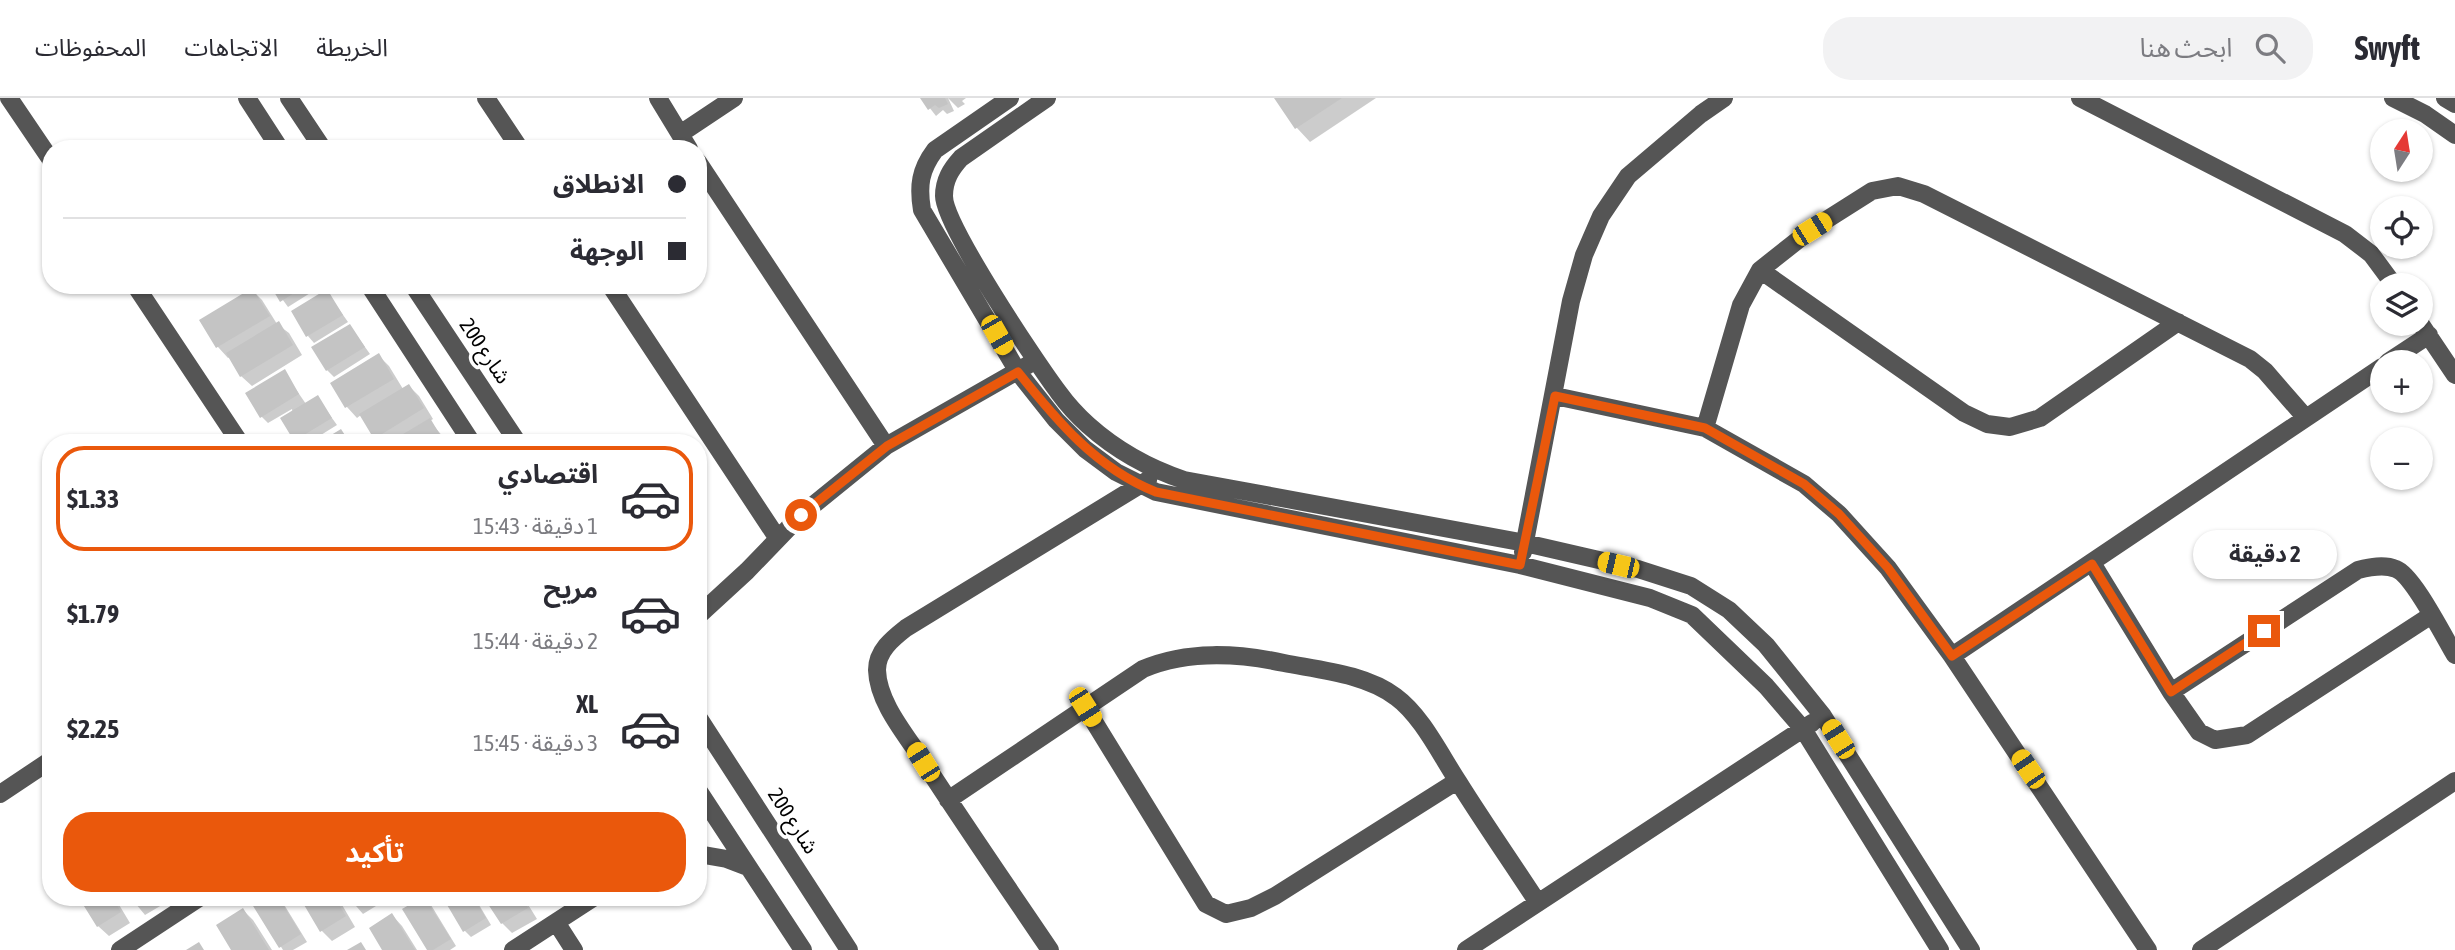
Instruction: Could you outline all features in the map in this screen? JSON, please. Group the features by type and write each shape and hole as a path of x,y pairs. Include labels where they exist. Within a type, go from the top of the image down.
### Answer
{"street":[{"path":"9,98 42,147"},
{"path":"247,98 274,140"},
{"path":"289,98 317,140"},
{"path":"486,98 514,140"},
{"path":"658,98 683,140"},
{"path":"685,140 734,98"},
{"path":"1010,98 935,150 921,175 922,210 1018,372 1056,420 1085,449 1116,472 1141,486 1183,498 1520,565 1650,598 1692,615 1766,686 1803,729 1940,950"},
{"path":"1047,98 961,158 951,170 944,195 949,216 976,265 1059,395 1088,425 1121,450 1158,471 1184,480 1525,543 1638,569 1691,586 1729,610 1766,645 1823,716 1971,950"},
{"path":"1520,565 1555,396 1571,301 1584,256 1601,216 1628,176 1724,98"},
{"path":"2080,98 2345,234 2371,254 2385,273"},
{"path":"2393,98 2425,114 2455,135"},
{"path":"2445,98 2455,104"},
{"path":"707,176 887,446"},
{"path":"1705,428 1741,305 1760,270 1812,229 1872,191 1898,186 1924,194 2250,359 2305,417"},
{"path":"1760,270 1965,413 1987,425 2010,426 2040,418 2178,322"},
{"path":"141,294 234,434"},
{"path":"375,294 466,434"},
{"name":"شارع 200","path":"419,294 512,434"},
{"path":"616,294 778,539"},
{"path":"2401,350 2417,336"},
{"path":"2430,336 2455,375"},
{"path":"707,606 825,494 887,446 1036,360"},
{"path":"1952,656 2370,375"},
{"path":"1555,396 1705,428 1804,484 1839,514 1888,568 1952,656 2148,950"},
{"path":"1050,950 887,705 879,684 877,668 881,653 891,640 906,628 1141,486 1158,471"},
{"path":"2092,564 2171,692 2199,732 2215,740 2246,735 2430,616"},
{"path":"2171,692 2358,570 2378,566 2397,569 2411,580 2455,655"},
{"path":"948,800 1143,669 1164,660 1221,654 1255,657 1370,683 1396,697 1430,735 1538,903"},
{"path":"1085,707 1206,904 1226,914 1251,908 1275,896 1458,781"},
{"path":"1466,950 1823,716"},
{"name":"شارع 200","path":"707,731 849,950"},
{"path":"0,794 42,767"},
{"path":"2201,950 2455,781"},
{"path":"707,804 803,950"},
{"path":"707,856 748,867"},
{"path":"120,950 188,906"},
{"path":"513,950 581,906"},
{"path":"556,922 574,950"}],"building":[{"path":"920,98 945,98 948,104 939,108 935,105 928,110"},
{"path":"1274,98 1342,98 1295,129"},
{"path":"242,294 256,294 270,316 216,348 199,320"},
{"path":"275,294 293,294 280,302"},
{"path":"319,294 330,294 343,315 306,337 291,311"},
{"path":"279,321 293,345 240,377 226,353"},
{"path":"350,324 365,347 326,371 311,347"},
{"path":"379,353 394,379 345,408 330,383"},
{"path":"285,369 299,394 260,418 245,393"},
{"path":"409,384 424,408 382,434 371,434 359,414"},
{"path":"318,395 332,418 306,434 290,434 280,418"},
{"path":"430,418 440,434 403,434"},
{"path":"84,906 118,906 121,912 97,927"},
{"path":"253,906 284,906 301,934 279,948"},
{"path":"305,906 340,906 346,916 320,932"},
{"path":"407,906 430,906 451,939 433,950 427,950 402,909"},
{"path":"448,906 479,906 486,918 463,932"},
{"path":"489,906 528,908 501,924"},
{"path":"243,908 269,950 231,950 216,925"},
{"path":"392,913 415,950 382,950 369,928"},
{"path":"199,942 204,950 186,950"},
{"path":"361,942 366,950 347,950"}],"route":[{"path":"801,515 887,446 1018,372 1056,420 1085,449 1116,472 1156,492 1520,565 1555,396 1705,428 1804,484 1839,514 1888,568 1952,656 2092,564 2171,692 2264,631"}]}
